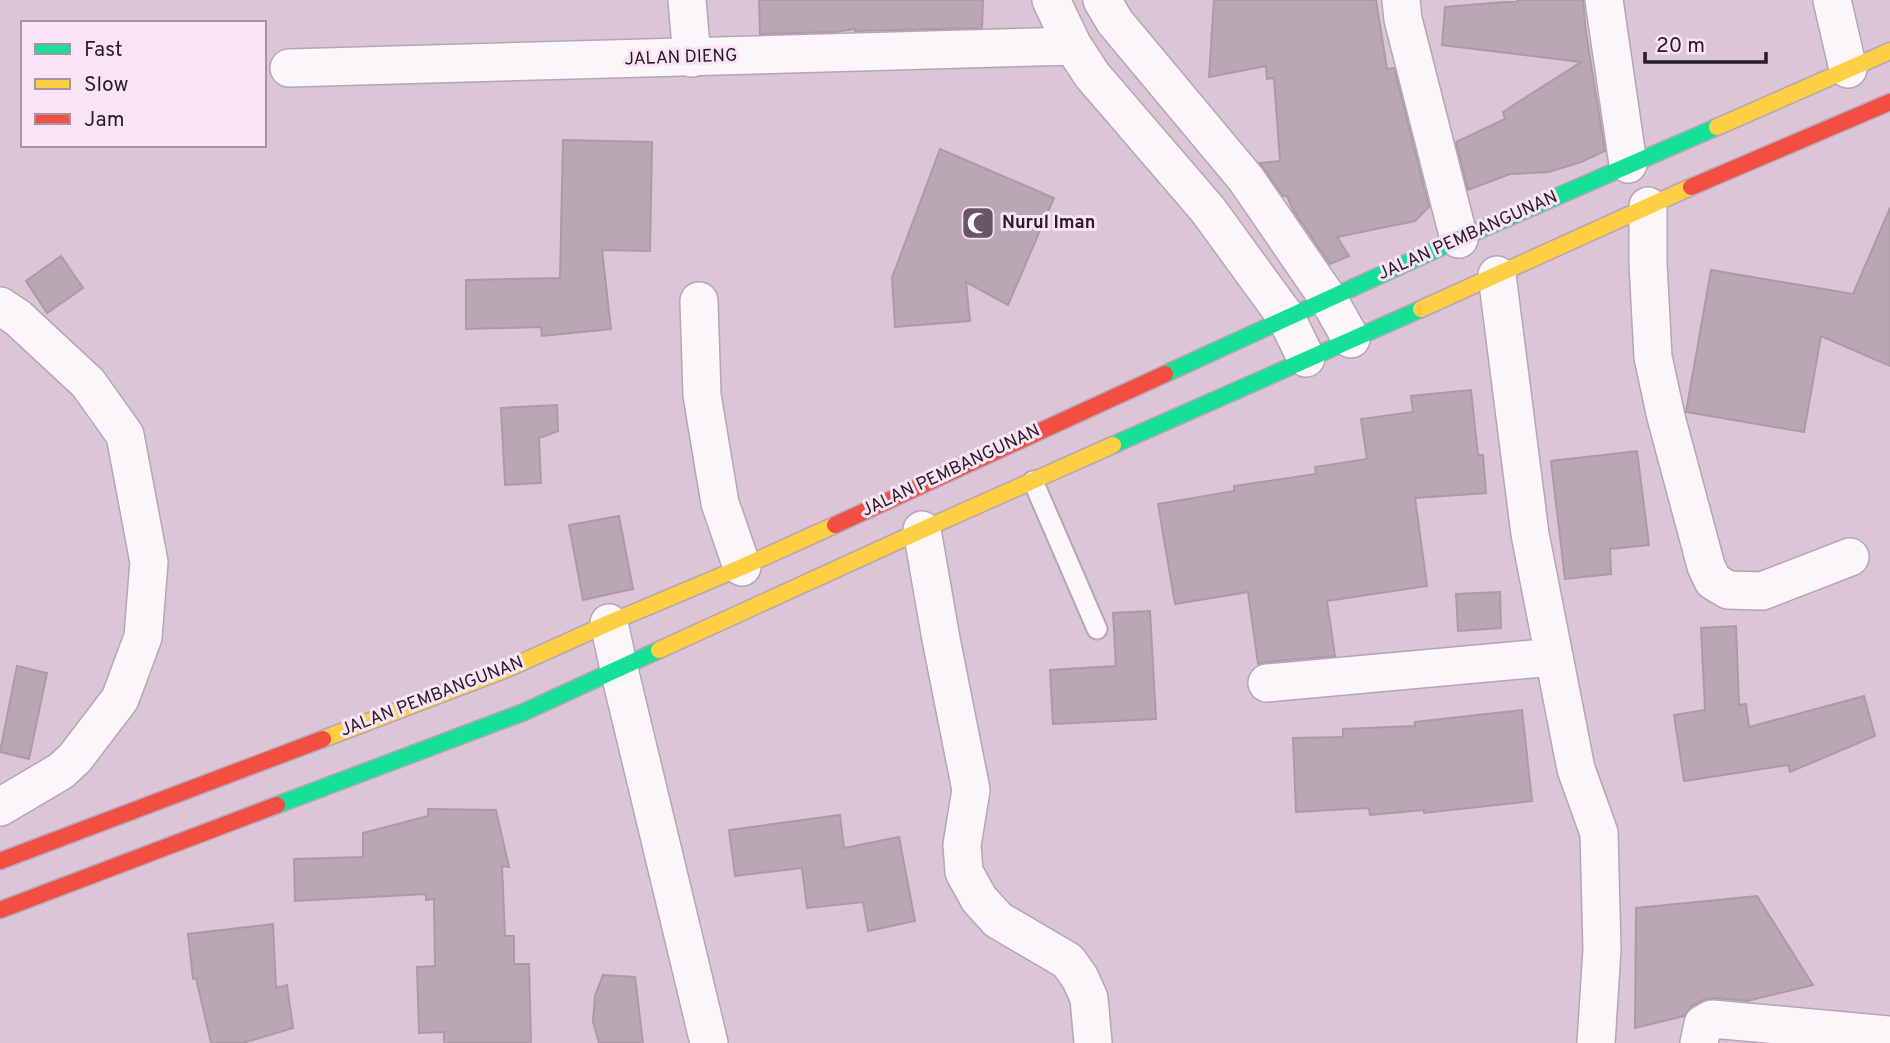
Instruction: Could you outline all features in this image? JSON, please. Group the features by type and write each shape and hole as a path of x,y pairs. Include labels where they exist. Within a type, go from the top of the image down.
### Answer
{"main road":[{"name":"JALAN PEMBANGUNAN","path":"4,849 507,669 742,567 1459,239 1890,51"},
{"path":"0,910 524,712 1306,358 1890,102"}],"street":[{"path":"687,0 692,58"},
{"path":"1051,0 1073,46 1092,75 1208,209 1286,317 1306,358"},
{"path":"1102,0 1115,22 1246,180 1329,300 1351,339"},
{"path":"1401,0 1403,19 1459,239"},
{"path":"1604,0 1628,164"},
{"path":"1832,0 1847,69"},
{"name":"JALAN DIENG","path":"289,68 1073,46"},
{"path":"1208,209 1246,180"},
{"path":"1648,206 1653,357 1666,417 1706,565 1713,581 1728,590 1762,591 1850,557"},
{"path":"1497,275 1530,534 1576,769 1599,832 1602,949 1596,1043"},
{"path":"699,301 702,395 720,503 742,567"},
{"path":"0,306 18,318 88,383 124,435 149,562 143,637 120,699 75,758 61,771 0,807"},
{"path":"922,530 971,790 962,845 964,872 979,900 998,920 1068,961 1089,998 1093,1043"},
{"path":"609,623 709,1043"},
{"path":"1267,683 1554,657"},
{"path":"1699,1043 1703,1024 1712,1019 1890,1035"}],"lane":[{"path":"1034,481 1097,629"}],"building":[{"path":"759,0 983,0 982,28 855,29 760,34"},
{"path":"1214,0 1376,0 1387,69 1394,68 1429,207 1415,221 1337,237 1349,256 1330,264 1293,210 1287,196 1283,196 1260,163 1280,161 1274,78 1267,79 1266,66 1209,77"},
{"path":"1517,0 1583,0 1605,151 1549,172 1510,174 1468,190 1456,142 1505,119 1503,112 1581,62 1442,45 1445,7"},
{"path":"563,140 652,142 650,251 602,250 611,329 542,336 541,327 466,329 466,280 560,278"},
{"name":"Nurul Iman","path":"940,149 1054,198 1008,305 966,282 970,321 895,327 892,278"},
{"path":"1890,208 1890,366 1821,336 1804,432 1686,412 1711,270 1853,294"},
{"path":"61,256 83,288 47,313 26,281"},
{"path":"1471,390 1478,455 1483,455 1486,493 1415,498 1427,586 1327,601 1335,656 1258,664 1248,592 1175,604 1158,504 1234,491 1234,486 1316,474 1315,467 1367,459 1361,419 1413,412 1411,396"},
{"path":"557,405 558,431 539,438 541,483 505,485 501,408"},
{"path":"1637,451 1649,545 1610,549 1611,574 1565,579 1551,461"},
{"path":"619,516 633,589 583,600 569,525"},
{"path":"1500,592 1501,628 1458,631 1456,594"},
{"path":"1150,611 1156,719 1053,724 1050,670 1116,666 1113,613"},
{"path":"1736,626 1739,705 1746,704 1749,727 1864,696 1875,736 1790,772 1788,765 1684,781 1674,715 1705,710 1701,628"},
{"path":"17,666 47,673 29,759 0,752"},
{"path":"1522,710 1532,801 1424,813 1424,810 1370,815 1369,808 1296,812 1293,738 1343,737 1343,729 1415,726 1415,722"},
{"path":"428,809 496,810 509,867 502,866 505,936 514,936 514,964 529,964 531,1043 444,1043 444,1032 419,1033 417,967 435,966 434,899 426,900 426,894 295,901 294,859 363,857 363,833 428,816"},
{"path":"840,815 844,848 899,837 915,921 868,931 863,902 807,908 802,868 735,876 729,830"},
{"path":"1757,896 1813,985 1747,1001 1714,998 1703,1000 1692,1006 1684,1016 1635,1028 1636,908"},
{"path":"273,924 276,988 287,985 293,1028 243,1043 211,1043 196,978 193,979 188,934"},
{"path":"603,975 635,977 643,1043 599,1043 593,1022 595,996"}],"traffic: fast":[{"path":"1165,374 1459,239 1717,127"},
{"path":"1113,445 1421,309"},
{"path":"277,805 524,712 659,650"}],"traffic: slow":[{"path":"1717,127 1890,51"},
{"path":"1421,309 1691,187"},
{"path":"659,650 1113,445"},
{"path":"323,739 507,669 835,525"}],"traffic: jam":[{"path":"1691,187 1890,102"},
{"path":"835,525 1165,374"},
{"path":"0,861 323,739"},
{"path":"0,910 277,805"}],"place":[{"name":"Nurul Iman","path":"978,223"}]}
